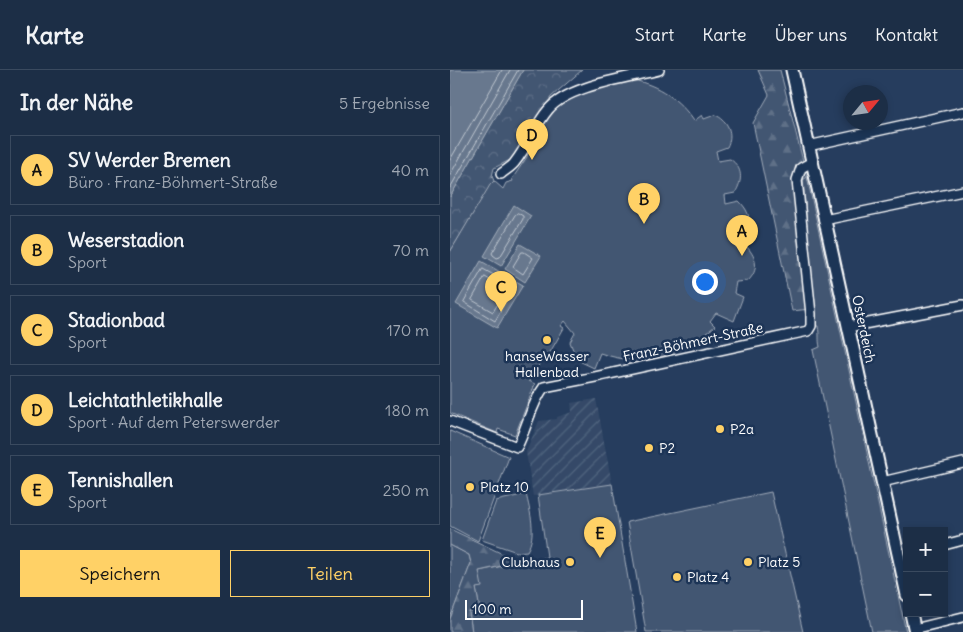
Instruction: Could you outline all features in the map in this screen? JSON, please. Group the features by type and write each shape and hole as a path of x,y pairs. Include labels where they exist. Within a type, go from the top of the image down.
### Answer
{"main road":[{"name":"Osterdeich","path":"792,70 882,482 902,555 904,572"},
{"path":"912,617 914,630"}],"street":[{"path":"500,174 515,163 548,110 562,97 598,85 659,70"},
{"path":"808,146 963,112"},
{"name":"Franz-Böhmert-Straße","path":"450,421 517,447 525,432 539,393 544,386 595,377 808,331 811,326 811,314 797,180 801,168 812,162"},
{"path":"824,220 963,191"},
{"path":"848,327 963,305"},
{"path":"882,482 963,463"},
{"path":"948,544 963,540"},
{"path":"914,630 963,617"}],"shaded area":[{"path":"596,399 612,484 533,496 526,452 539,421 557,419 557,417 572,412 571,403"}],"green space":[{"path":"523,70 582,70 551,97 515,155 510,160 494,168 492,176 494,181 450,252 450,197"},
{"path":"758,70 780,70 807,177 803,180 815,326 810,327 810,309 792,311 753,123 769,95"},
{"path":"633,80 651,85 667,94 682,106 694,121 702,115 704,119 715,115 720,117 730,132 727,147 716,151 718,161 730,159 737,166 740,175 735,193 725,195 726,204 739,201 746,209 749,221 744,235 733,237 735,247 747,247 755,260 752,277 748,281 736,282 734,293 743,297 734,321 716,313 710,321 715,326 675,352 661,357 632,360 600,353 594,368 577,360 570,342 575,333 565,321 561,326 564,328 549,354 546,353 529,381 535,384 515,435 498,429 497,433 450,413 450,252 490,184 494,181 503,189 506,183 513,181 512,179 527,157 530,145 546,113 570,94"},
{"path":"807,177 906,632 872,632 813,350 820,347 818,326 815,326 803,179"},
{"name":"Platz 10","path":"450,431 509,457 478,541 450,526"},
{"path":"612,484 637,632 472,632 469,612 480,610 476,588 479,571 547,557 538,495"},
{"path":"771,492 803,632 646,632 627,522"},
{"path":"526,494 532,530 532,538 527,551 517,552 482,540 496,501"},
{"path":"450,529 507,556 510,564 479,571 482,587 476,588 480,610 469,612 472,632 450,632 450,619 471,563 469,555 450,545"},
{"path":"450,545 469,555 471,563 450,619"}],"water":[{"path":"450,70 523,70 450,197"},
{"path":"514,205 531,216 501,266 484,256"},
{"path":"520,244 541,256 525,282 505,269"},
{"path":"481,261 523,285 497,328 456,304"}],"place":[{"name":"Leichtathletikhalle","path":"532,160"},
{"name":"Weserstadion","path":"644,224"},
{"name":"SV Werder Bremen","path":"742,256"},
{"name":"Stadionbad","path":"501,312"},
{"name":"hanseWasser Hallenbad","path":"547,340"},
{"name":"P2a","path":"720,429"},
{"name":"P2","path":"649,448"},
{"name":"Platz 10","path":"470,487"},
{"name":"Tennishallen","path":"600,558"},
{"name":"Clubhaus","path":"570,562"},
{"name":"Platz 5","path":"748,562"},
{"name":"Platz 4","path":"677,577"}]}
